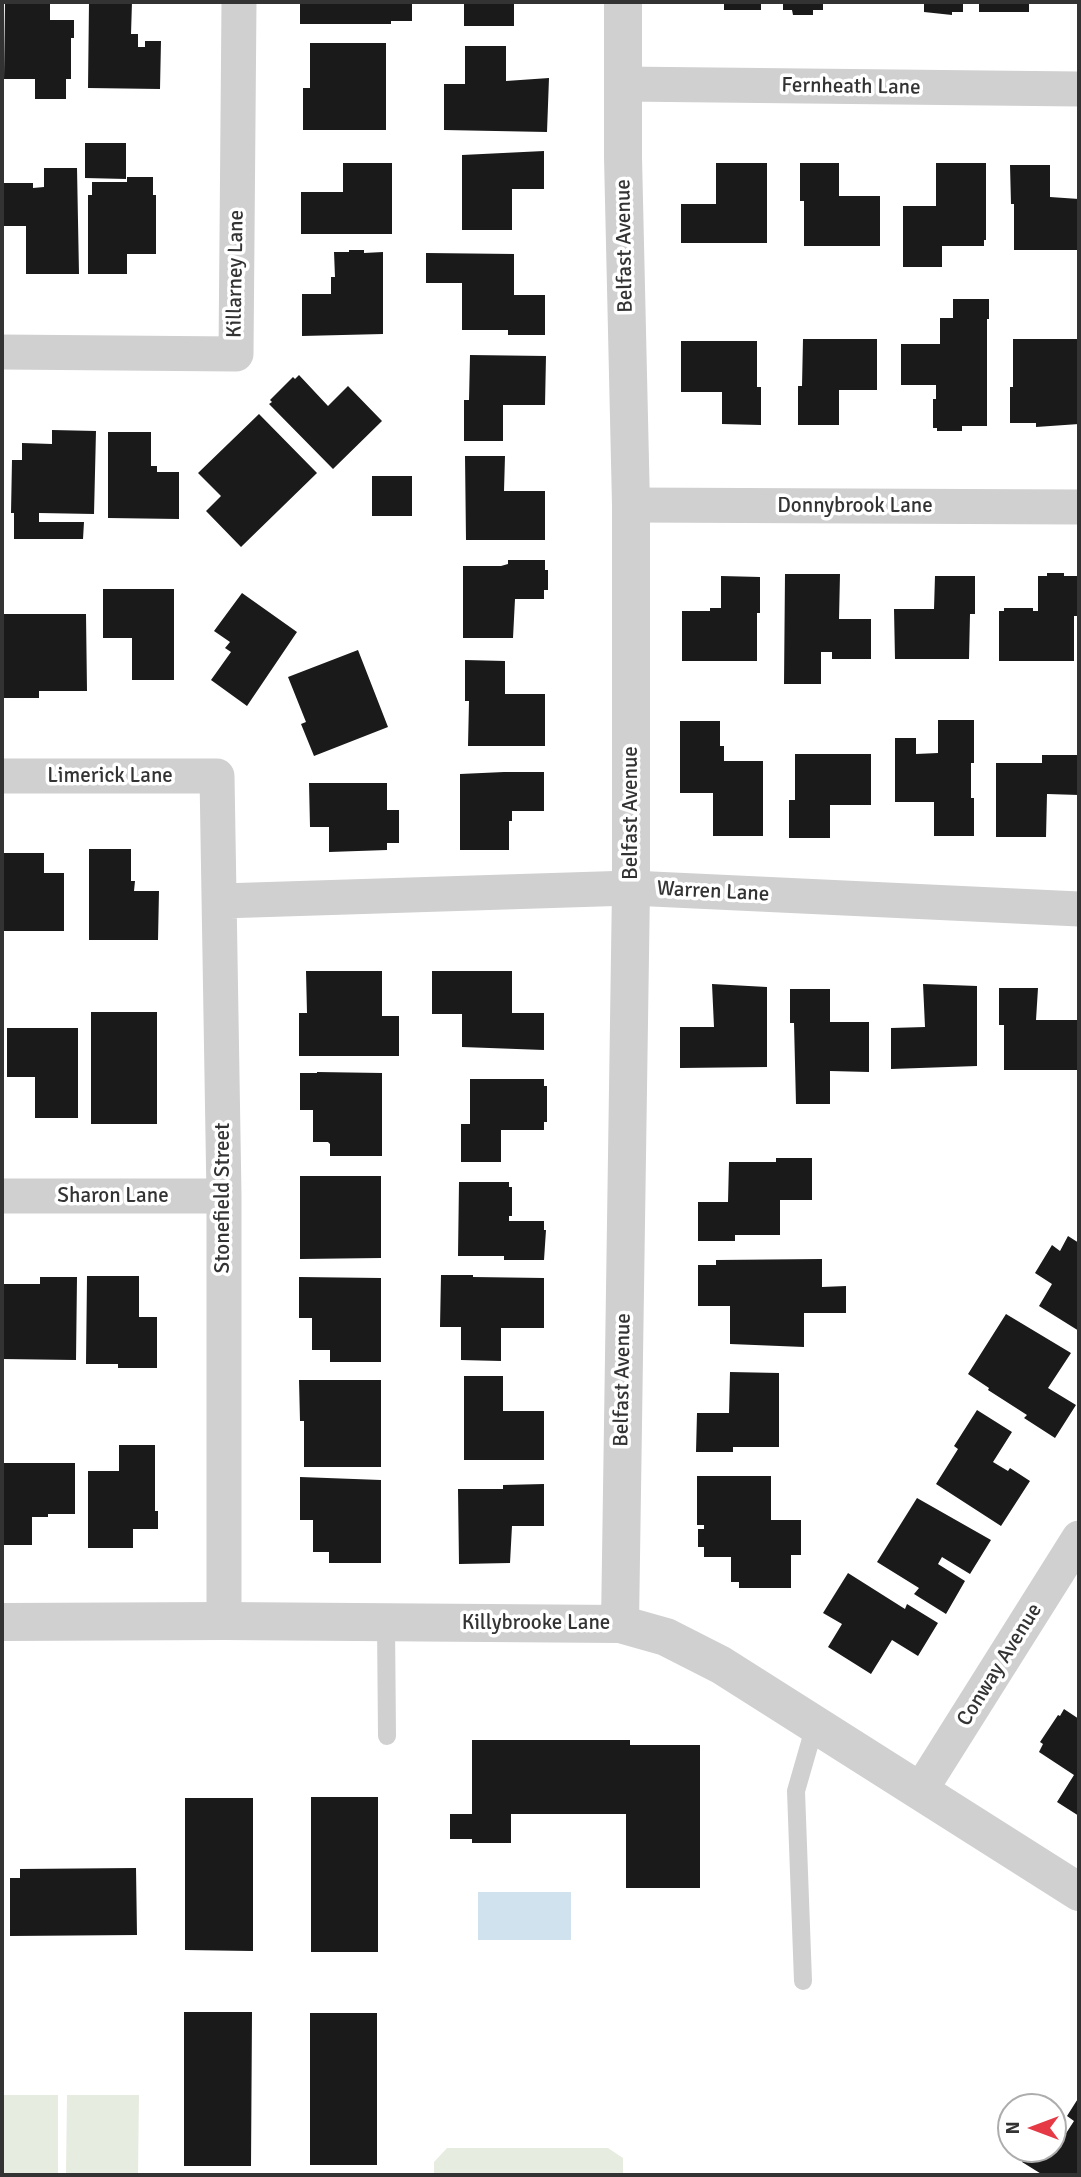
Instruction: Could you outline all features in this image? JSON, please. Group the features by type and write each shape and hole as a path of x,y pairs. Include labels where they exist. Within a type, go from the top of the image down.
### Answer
{"street":[{"name":"Killarney Lane","path":"2,352 236,354 239,2"},
{"name":"Belfast Avenue","path":"620,1624 631,888 631,505 623,2"},
{"name":"Fernheath Lane","path":"623,84 1079,89"},
{"name":"Donnybrook Lane","path":"631,505 1079,507"},
{"name":"Limerick Lane","path":"2,776 217,776"},
{"name":"Stonefield Street","path":"217,776 221,901 224,1621"},
{"name":"Warren Lane","path":"221,901 631,888 1079,909"},
{"name":"Sharon Lane","path":"2,1196 223,1196"},
{"name":"Conway Avenue","path":"920,1791 1079,1538"},
{"name":"Killybrooke Lane","path":"2,1622 620,1624 666,1637 721,1665 1079,1892"}],"lane":[{"path":"386,1623 387,1736"},
{"path":"803,1981 796,1791 815,1725"}],"shaded area":[{"path":"2,2095 58,2095 58,2175 2,2175"},
{"path":"67,2095 139,2095 138,2175 66,2175"},
{"path":"447,2148 608,2148 623,2158 623,2175 434,2175 434,2162"}],"water":[{"path":"478,1892 571,1892 571,1940 478,1940"}],"building":[{"path":"5,2 50,2 50,20 74,20 71,79 66,79 66,99 35,99 35,79 4,79"},
{"path":"89,2 132,2 131,34 138,34 138,47 145,47 145,41 161,41 160,89 88,88"},
{"path":"300,2 412,2 412,21 391,21 391,24 300,24"},
{"path":"464,2 514,2 514,26 464,26"},
{"path":"724,2 761,2 761,10 724,10"},
{"path":"783,2 823,2 823,10 813,10 813,15 793,15 792,10 783,10"},
{"path":"924,2 963,2 963,12 952,12 952,15 924,12"},
{"path":"979,2 1029,2 1029,12 979,12"},
{"path":"310,43 386,43 386,130 303,130 303,88 310,88"},
{"path":"465,46 506,46 506,81 549,78 547,132 444,130 444,84 465,84"},
{"path":"85,143 126,143 126,179 85,178"},
{"path":"544,151 544,189 512,189 512,230 462,230 462,155"},
{"path":"343,163 392,163 392,234 301,234 301,192 343,192"},
{"path":"716,163 767,163 767,243 681,243 681,204 716,204"},
{"path":"800,163 839,163 839,196 880,196 880,246 804,246 804,201 800,201"},
{"path":"936,163 986,163 986,240 984,246 942,246 942,267 903,267 903,206 936,206"},
{"path":"1010,165 1050,165 1050,197 1079,199 1079,250 1014,250 1014,204 1011,204"},
{"path":"44,168 77,168 79,274 26,274 26,226 2,226 2,183 33,183 33,188 44,187"},
{"path":"127,177 153,177 153,195 156,195 156,254 127,254 127,274 88,274 88,195 92,195 92,182 127,182"},
{"path":"364,250 364,253 383,252 383,334 302,336 302,294 331,294 331,277 335,277 334,252"},
{"path":"426,253 514,254 514,295 545,295 545,335 508,335 508,330 462,330 462,283 426,283"},
{"path":"953,299 989,299 987,426 962,426 962,431 937,431 937,428 933,428 936,385 901,385 901,344 940,344 940,318 953,318"},
{"path":"803,339 877,339 877,390 839,390 839,425 798,425 798,386 802,386"},
{"path":"1013,339 1079,339 1079,424 1036,427 1036,423 1010,423"},
{"path":"681,341 757,341 757,387 761,387 761,425 722,424 722,392 681,392"},
{"path":"470,355 546,356 545,405 503,405 503,441 464,441 464,400 469,400"},
{"path":"299,375 328,406 348,386 382,421 333,469 269,404 293,377 295,379"},
{"path":"259,414 317,473 241,547 206,511 221,496 198,473"},
{"path":"52,430 96,431 94,514 39,513 39,522 84,522 83,539 14,539 14,513 11,513 12,460 22,460 22,443 52,444"},
{"path":"108,432 151,432 151,466 157,466 157,472 179,472 179,519 108,518"},
{"path":"465,456 505,456 504,491 545,491 545,540 466,540"},
{"path":"372,476 412,476 412,516 372,516"},
{"path":"508,560 545,560 548,590 544,590 544,599 515,599 513,638 463,638 463,566 501,566 508,564"},
{"path":"1047,573 1078,576 1078,616 1074,616 1074,661 999,661 999,611 1004,611 1004,608 1033,608 1033,611 1038,611 1038,576 1047,576"},
{"path":"785,574 840,574 839,619 871,619 871,659 832,659 832,652 821,652 821,684 784,684"},
{"path":"721,576 760,577 757,661 682,661 682,611 710,611 710,608 721,608"},
{"path":"935,576 975,576 975,614 970,614 969,659 895,659 894,609 934,609"},
{"path":"103,589 174,589 174,680 132,680 132,638 103,638"},
{"path":"242,593 297,632 247,706 211,680 231,652 225,648 230,642 214,631"},
{"path":"3,614 86,614 87,691 39,691 39,698 2,698"},
{"path":"358,650 388,727 314,756 301,724 306,722 288,677"},
{"path":"465,660 505,661 505,694 545,694 545,746 468,746 469,701 465,701"},
{"path":"938,720 974,720 971,798 974,798 974,836 934,836 934,802 895,802 895,738 916,738 916,754 938,753"},
{"path":"680,721 720,721 720,746 724,746 724,761 763,761 763,836 713,836 713,793 680,793"},
{"path":"795,754 871,754 871,805 830,805 830,838 789,838 789,800 795,800"},
{"path":"1042,755 1079,755 1079,795 1047,794 1046,837 996,837 996,763 1042,763"},
{"path":"544,772 544,811 512,811 512,821 509,821 509,850 460,850 460,774"},
{"path":"309,783 387,783 387,810 399,810 399,843 387,843 387,850 329,852 329,827 310,827"},
{"path":"89,849 131,849 131,881 135,881 134,891 159,891 158,940 89,940"},
{"path":"2,853 44,853 44,873 64,873 64,931 2,931"},
{"path":"306,971 382,971 382,1016 399,1016 399,1056 299,1056 299,1013 307,1013"},
{"path":"432,971 512,971 512,1013 544,1013 544,1050 462,1047 462,1014 432,1014"},
{"path":"712,984 767,987 767,1067 680,1068 680,1027 714,1027"},
{"path":"923,984 977,986 977,1066 891,1069 891,1028 925,1027"},
{"path":"999,988 1038,988 1036,1020 1079,1020 1079,1070 1004,1070 1004,1025 999,1025"},
{"path":"790,989 830,989 830,1022 869,1022 869,1072 830,1071 830,1104 796,1104 794,1023 790,1023"},
{"path":"91,1012 157,1012 157,1124 91,1124"},
{"path":"7,1028 78,1028 78,1118 35,1118 35,1077 7,1077"},
{"path":"300,1073 382,1073 382,1156 330,1156 328,1142 313,1142 313,1110 300,1110"},
{"path":"470,1079 544,1079 544,1086 547,1086 547,1122 544,1122 544,1130 501,1130 501,1162 461,1162 461,1124 470,1124"},
{"path":"776,1158 812,1158 812,1200 780,1200 780,1235 735,1235 735,1241 698,1241 698,1202 728,1202 729,1162 776,1162"},
{"path":"300,1176 381,1176 381,1258 300,1259"},
{"path":"459,1182 509,1182 509,1187 512,1187 512,1216 509,1216 509,1221 544,1221 544,1260 504,1260 504,1256 458,1256"},
{"path":"1068,1236 1079,1243 1079,1331 1039,1306 1052,1284 1035,1273 1052,1245 1060,1251"},
{"path":"822,1259 822,1287 846,1286 846,1313 804,1313 804,1347 730,1344 730,1306 698,1306 698,1265 716,1265 716,1260"},
{"path":"441,1275 544,1278 544,1328 501,1328 501,1361 461,1360 461,1327 440,1327"},
{"path":"87,1276 139,1276 139,1317 157,1317 157,1368 118,1368 118,1364 86,1364"},
{"path":"40,1277 77,1277 76,1360 2,1359 2,1284 40,1284"},
{"path":"299,1277 381,1278 381,1362 330,1362 330,1350 312,1350 312,1318 299,1318"},
{"path":"1006,1314 1071,1353 1048,1388 1076,1405 1055,1438 1024,1418 1027,1415 968,1374"},
{"path":"730,1372 779,1373 779,1447 733,1447 733,1452 696,1452 697,1413 729,1413"},
{"path":"464,1376 503,1376 503,1411 544,1411 544,1460 464,1460"},
{"path":"299,1380 381,1380 381,1467 304,1467 304,1421 300,1421"},
{"path":"977,1410 1012,1432 993,1462 1008,1471 1010,1468 1030,1481 1001,1526 936,1484 958,1449 954,1446"},
{"path":"119,1445 155,1445 155,1511 158,1511 158,1529 133,1529 133,1548 88,1548 88,1471 119,1471"},
{"path":"2,1463 75,1463 75,1514 32,1517 32,1545 2,1545"},
{"path":"697,1476 771,1476 771,1520 801,1520 801,1555 791,1555 791,1588 739,1588 739,1582 731,1582 731,1557 704,1557 704,1547 698,1547 698,1529 704,1529 704,1525 697,1525"},
{"path":"300,1477 381,1480 381,1563 329,1563 329,1552 313,1552 313,1520 300,1520"},
{"path":"544,1484 544,1526 512,1526 510,1563 459,1564 458,1489 503,1489 503,1485"},
{"path":"917,1498 991,1540 970,1574 942,1557 938,1564 965,1581 946,1614 914,1594 919,1588 877,1562"},
{"path":"848,1573 905,1609 907,1604 938,1623 918,1656 892,1640 871,1674 828,1647 842,1624 823,1613"},
{"path":"1064,1709 1079,1719 1079,1816 1057,1802 1074,1775 1039,1752 1043,1744 1040,1742"},
{"path":"472,1740 630,1740 630,1745 700,1745 700,1888 626,1888 626,1814 511,1814 511,1843 472,1843 472,1839 450,1839 450,1814 472,1814"},
{"path":"311,1797 378,1797 378,1952 311,1952"},
{"path":"185,1798 253,1798 253,1951 185,1950"},
{"path":"136,1868 137,1935 10,1936 10,1878 20,1878 20,1869"},
{"path":"184,2012 252,2012 251,2166 184,2166"},
{"path":"310,2013 377,2013 377,2165 310,2165"},
{"path":"1079,2097 1079,2175 1043,2175 1024,2163 1067,2163 1067,2132 1074,2121 1067,2116"}]}
